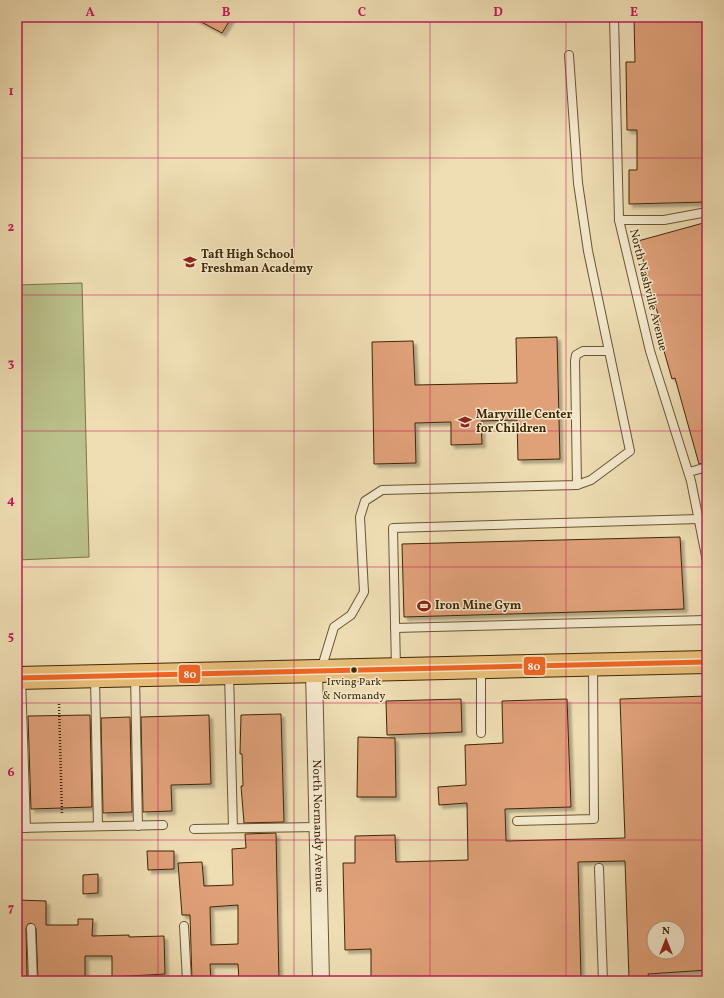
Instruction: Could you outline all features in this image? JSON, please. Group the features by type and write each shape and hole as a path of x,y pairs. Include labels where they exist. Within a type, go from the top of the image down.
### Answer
{"main road":[{"path":"19,678 707,662"}],"street":[{"name":"North Normandy Avenue","path":"318,671 318,827 321,981"}],"lane":[{"name":"North Nashville Avenue","path":"614,17 619,220 650,352 689,472 707,561"},
{"path":"318,671 334,627 351,615 364,592 360,517 365,501 382,490 577,485 592,480 630,451 588,251 578,183 570,55"},
{"path":"619,220 664,220 707,212"},
{"path":"577,485 576,355 583,351 609,351"},
{"path":"689,472 707,467"},
{"path":"396,669 392,528 699,519"},
{"path":"395,628 707,620"},
{"path":"517,821 594,819 593,664"},
{"path":"481,667 481,733"},
{"path":"229,673 233,828"},
{"path":"135,675 138,826"},
{"path":"95,676 98,826"},
{"path":"19,678 26,828"},
{"path":"17,828 163,825"},
{"path":"194,829 318,827"},
{"path":"599,868 603,981"},
{"path":"184,926 187,981"},
{"path":"32,928 33,981"}],"path":[{"path":"58,704 62,827"}],"green space":[{"path":"82,283 89,557 17,560 17,285"}],"building":[{"path":"192,17 232,17 222,33"},
{"path":"634,17 707,17 707,202 629,204 629,170 637,170 637,130 627,130 626,62 635,62"},
{"path":"707,222 707,462 699,464 675,378 672,379 656,323 660,322 638,241"},
{"path":"557,337 560,459 518,460 517,420 481,421 482,444 451,445 451,422 415,423 416,463 374,464 372,342 413,341 415,385 517,383 516,338"},
{"path":"680,537 684,609 404,617 402,544"},
{"path":"707,696 707,970 648,974 649,977 629,978 625,861 578,862 581,978 371,981 371,949 345,950 343,863 355,863 355,836 395,835 396,862 468,860 467,803 439,805 438,787 466,785 465,745 503,743 502,701 567,699 571,807 505,809 506,841 625,838 620,699"},
{"path":"461,699 462,732 387,735 386,701"},
{"path":"281,714 284,822 244,823 241,786 243,786 242,754 240,754 241,715"},
{"path":"90,715 92,807 31,809 28,716"},
{"path":"209,715 211,784 171,785 172,811 143,812 141,717"},
{"path":"130,717 132,812 103,813 101,718"},
{"path":"358,737 395,738 396,797 357,797"},
{"path":"17,786 19,786 20,809 17,809"},
{"path":"276,833 279,981 239,981 238,964 210,964 211,981 192,981 190,915 182,915 178,863 202,862 204,886 233,885 232,849 246,848 245,834","holes":["238,905 238,944 211,945 210,907"]},
{"path":"147,851 174,851 174,869 148,870"},
{"path":"98,874 98,893 83,894 83,875"},
{"path":"17,900 46,901 46,925 78,925 78,919 93,919 92,936 164,936 165,974 112,977 112,956 85,956 85,978 56,978 56,981 38,981 36,928 31,923 28,924 26,928 27,979 17,979"}],"transit line":[{"name":"80","path":"17,678 707,662"}],"place":[{"name":"Taft High School Freshman Academy","path":"190,262"},
{"name":"Maryville Center for Children","path":"465,422"},
{"name":"Iron Mine Gym","path":"424,606"},
{"name":"Irving Park & Normandy","path":"354,670"}]}
